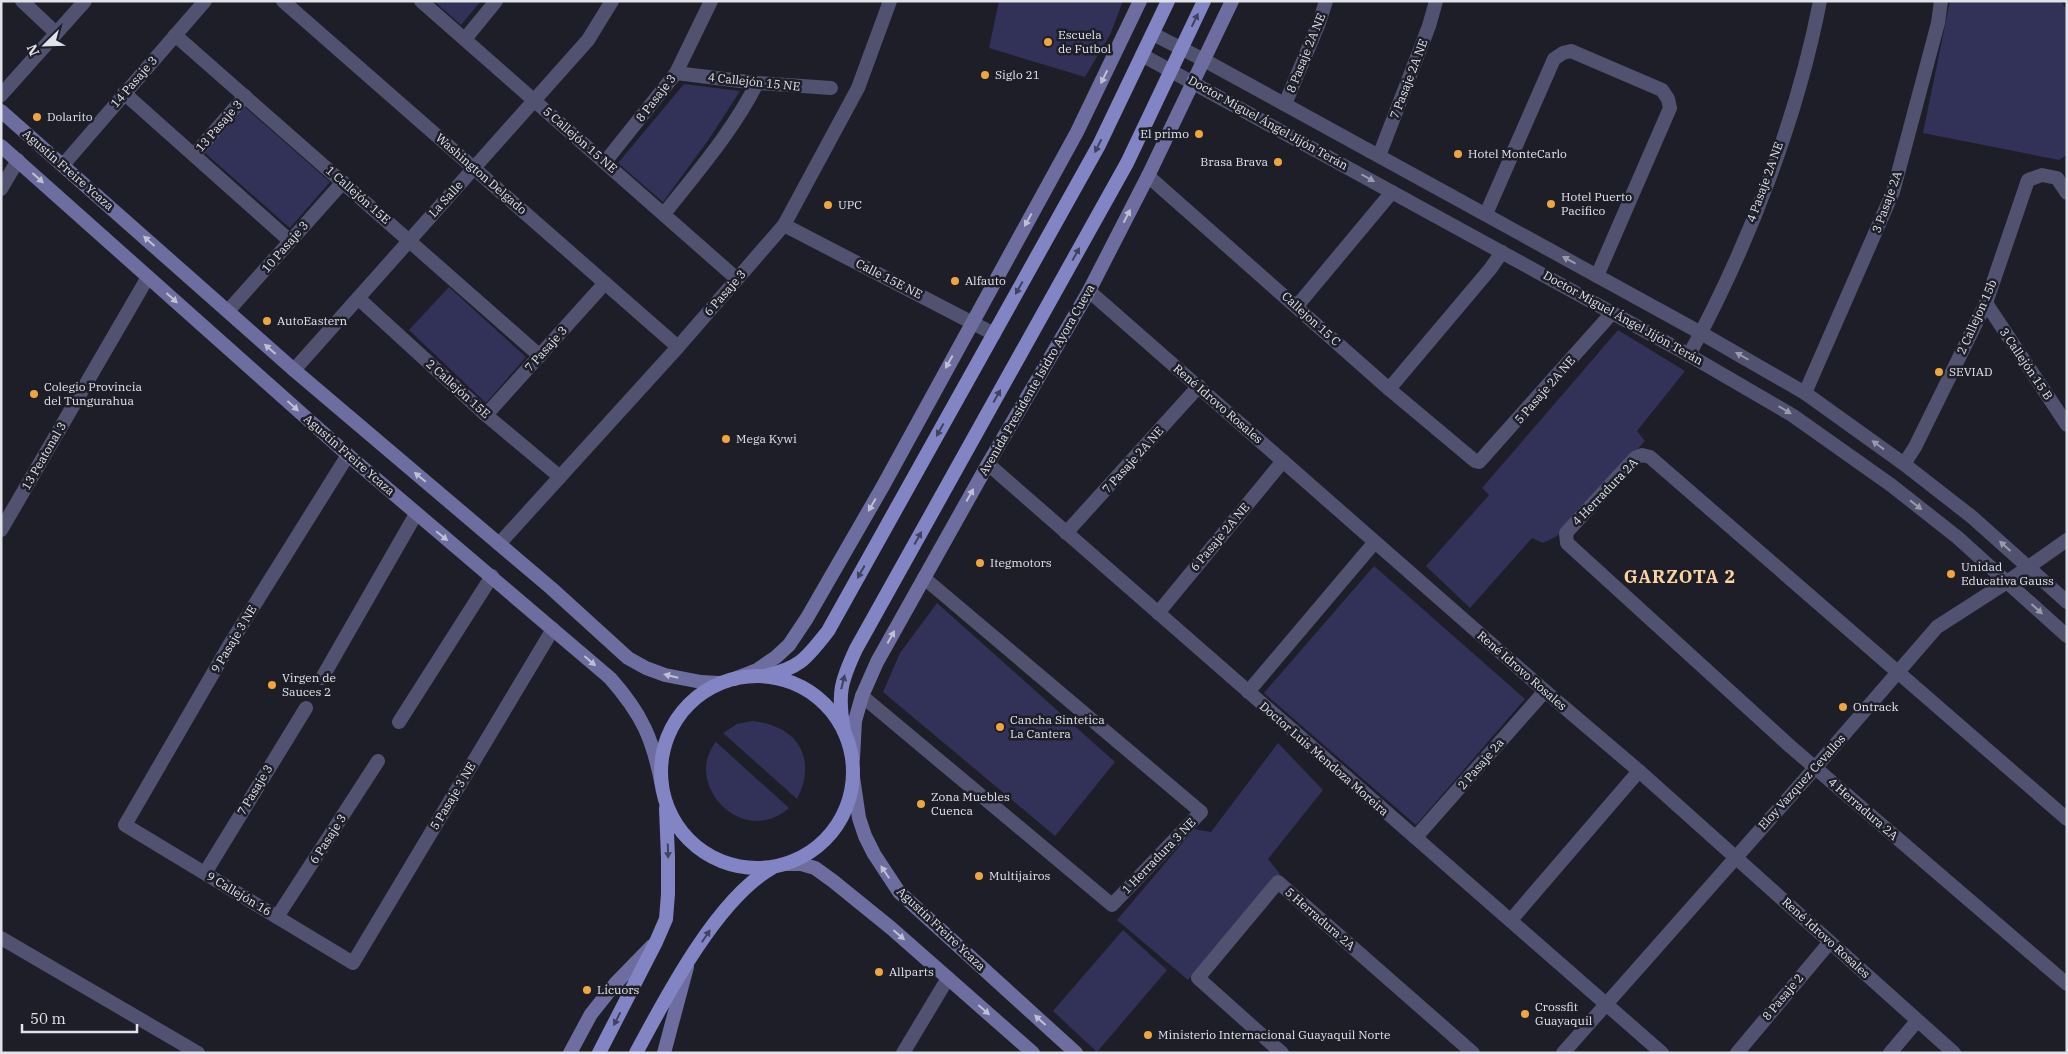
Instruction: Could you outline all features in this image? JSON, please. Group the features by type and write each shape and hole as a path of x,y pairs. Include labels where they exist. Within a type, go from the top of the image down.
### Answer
{"main road":[{"path":"1033,1053 891,928 815,868 801,864 754,868 738,866 706,853 682,832 672,818 662,786 662,755 672,726 690,702 702,692 719,683 757,670 776,657 789,645 807,618 883,486 1077,132 1140,1"},
{"path":"734,679 785,672 798,665 808,656 828,631 1099,146 1168,1"},
{"name":"Avenida Presidente Isidro Ayora Cueva","path":"844,730 840,699 841,686 856,649 1127,163 1204,1"},
{"name":"Avenida Presidente Isidro Ayora Cueva","path":"852,759 855,721 862,696 877,662 1088,291 1148,176 1232,1"},
{"name":"Agustín Freire Ycaza","path":"1,111 294,370 499,544 628,658 665,675 701,682 719,683"},
{"name":"Agustín Freire Ycaza","path":"1,146 348,455 610,678 627,697 649,736 656,755 662,786"},
{"path":"636,1053 688,963 723,911 745,886 759,875 817,848 839,824 848,801 853,777 852,759 844,730 835,715 814,694 789,680 765,676"},
{"name":"Agustín Freire Ycaza","path":"853,777 859,818 865,836 874,854 900,892 1076,1053"},
{"path":"599,1053 666,919 668,894 666,802"},
{"path":"570,1053 591,1014 615,984 656,942"},
{"path":"664,1053 688,963"}],"street":[{"path":"22,1 56,33"},
{"path":"1,95 85,1"},
{"name":"14 Pasaje 3","path":"63,164 205,1"},
{"name":"Washington Delgado","path":"283,1 678,347"},
{"name":"5 Callejón 15 NE","path":"422,1 737,279"},
{"path":"464,39 496,1"},
{"name":"La Salle","path":"294,370 588,40 612,1"},
{"name":"8 Pasaje 3","path":"605,162 676,73 711,1"},
{"name":"6 Pasaje 3","path":"499,544 678,347 784,225 858,88 890,1"},
{"name":"8 Pasaje 2A NE","path":"1285,104 1319,24 1326,1"},
{"name":"7 Pasaje 2A NE","path":"1379,156 1426,36 1436,1"},
{"name":"4 Pasaje 2A NE","path":"1688,355 1733,264 1761,198 1806,65 1820,1"},
{"name":"3 Pasaje 2A","path":"1805,394 1893,192 1938,23 1941,1"},
{"name":"Doctor Miguel Ángel Jijón Terán","path":"1153,34 1285,104 1701,332 1805,394 1904,464 1972,517 2067,602"},
{"name":"1 Callejón 15E","path":"175,35 540,356"},
{"path":"1486,214 1554,59 1563,53 1571,51 1662,90 1668,99 1670,108 1597,276"},
{"name":"Doctor Miguel Ángel Jijón Terán","path":"1142,55 1688,355 1792,415 1891,485 1957,536 2067,636"},
{"name":"4 Callejón 15 NE","path":"676,73 757,83 831,88"},
{"path":"664,214 718,145 748,101 757,83"},
{"path":"124,93 290,241"},
{"name":"13 Pasaje 3","path":"194,155 245,96"},
{"path":"1,189 18,160"},
{"name":"Callejon 15 C","path":"1148,176 1389,389 1475,461"},
{"name":"2 Callejon 15b","path":"1904,464 1915,447 1986,303 2028,180 2042,176 2057,178 2067,193"},
{"name":"10 Pasaje 3","path":"228,311 343,182"},
{"path":"1297,306 1392,192"},
{"name":"Calle 15E NE","path":"784,225 994,334"},
{"path":"1389,389 1502,252"},
{"name":"13 Peatonal 3","path":"1,530 148,277"},
{"name":"7 Pasaje 3","path":"486,415 605,283"},
{"name":"René Idrovo Rosales","path":"1088,291 1639,771 1954,1053"},
{"name":"2 Callejón 15E","path":"358,298 486,415 560,477"},
{"name":"3 Callejón 15 B","path":"1986,303 2067,425"},
{"name":"5 Pasaje 2A NE","path":"1475,461 1483,460 1612,313"},
{"name":"7 Pasaje 2A NE","path":"1066,533 1199,386"},
{"name":"9 Pasaje 3 NE","path":"125,825 230,644 348,455"},
{"name":"4 Herradura 2A","path":"2067,818 1650,456 1642,455 1635,458 1566,533 1567,543 1815,768 2067,984"},
{"name":"6 Pasaje 2A NE","path":"1158,613 1283,461"},
{"name":"Doctor Luis Mendoza Moreira","path":"988,464 1662,1053"},
{"path":"322,678 416,514"},
{"name":"Eloy Vazquez Cevallos","path":"1563,1053 1815,768 1937,626 2007,582 2067,540"},
{"path":"1248,692 1374,542"},
{"path":"398,722 492,576"},
{"name":"1 Herradura 3 NE","path":"862,696 1112,905 1201,812 924,578"},
{"name":"5 Pasaje 3 NE","path":"354,963 553,629"},
{"name":"2 Pasaje 2a","path":"1416,837 1545,691"},
{"name":"7 Pasaje 3","path":"205,873 306,708"},
{"name":"6 Pasaje 3","path":"277,917 378,762"},
{"path":"1510,920 1639,771"},
{"name":"9 Callejón 16","path":"125,825 354,963"},
{"name":"5 Herradura 2A","path":"1282,1053 1198,978 1278,882 1473,1053"},
{"path":"1,938 198,1053"},
{"name":"8 Pasaje 2","path":"1736,1053 1830,942"},
{"path":"903,1053 948,978"},
{"path":"1890,1053 1917,1021"}],"shaded area":[{"path":"434,1 481,1 461,25"},
{"name":"Escuela de Futbol","path":"999,1 1123,1 1110,35 1085,77 989,48"},
{"path":"1950,1 2061,1 2067,10 2067,155 2059,160 1923,133"},
{"path":"684,84 740,91 709,139 663,202 618,163"},
{"path":"245,107 330,182 290,228 205,153"},
{"path":"449,287 526,357 486,403 409,330"},
{"path":"1618,330 1685,371 1637,431 1645,441 1557,536 1543,543 1532,538 1470,608 1426,566 1489,495 1482,488"},
{"path":"1374,566 1525,699 1416,825 1264,693"},
{"name":"Cancha Sintetica La Cantera","path":"937,603 1115,762 1055,836 883,692 900,653"},
{"path":"752,721 781,729 792,737 799,746 804,757 805,770 803,784 797,799 723,733 737,724"},
{"path":"716,742 789,808 771,819 753,821 736,816 722,806 712,792 706,775 707,758"},
{"path":"1278,743 1323,790 1268,859 1280,874 1188,980 1117,920 1194,829 1211,832"},
{"path":"1123,930 1167,970 1097,1052 1053,1011"}],"place":[{"name":"Escuela de Futbol","path":"1048,42"},
{"name":"Siglo 21","path":"985,75"},
{"name":"Dolarito","path":"37,117"},
{"name":"El primo","path":"1199,134"},
{"name":"Hotel MonteCarlo","path":"1458,154"},
{"name":"Brasa Brava","path":"1278,162"},
{"name":"Hotel Puerto Pacifico","path":"1551,204"},
{"name":"UPC","path":"828,205"},
{"name":"Alfauto","path":"955,281"},
{"name":"AutoEastern","path":"267,321"},
{"name":"SEVIAD","path":"1939,372"},
{"name":"Colegio Provincia del Tungurahua","path":"34,394"},
{"name":"Mega Kywi","path":"726,439"},
{"name":"Itegmotors","path":"980,563"},
{"name":"Unidad Educativa Gauss","path":"1951,574"},
{"name":"Virgen de Sauces 2","path":"272,685"},
{"name":"Ontrack","path":"1843,707"},
{"name":"Cancha Sintetica La Cantera","path":"1000,727"},
{"name":"Zona Muebles Cuenca","path":"921,804"},
{"name":"Multijairos","path":"979,876"},
{"name":"Allparts","path":"879,972"},
{"name":"Licuors","path":"587,990"},
{"name":"Crossfit Guayaquil","path":"1525,1014"},
{"name":"Ministerio Internacional Guayaquil Norte","path":"1148,1035"}],"district":[{"name":"GARZOTA 2","path":"1680,577"}]}
